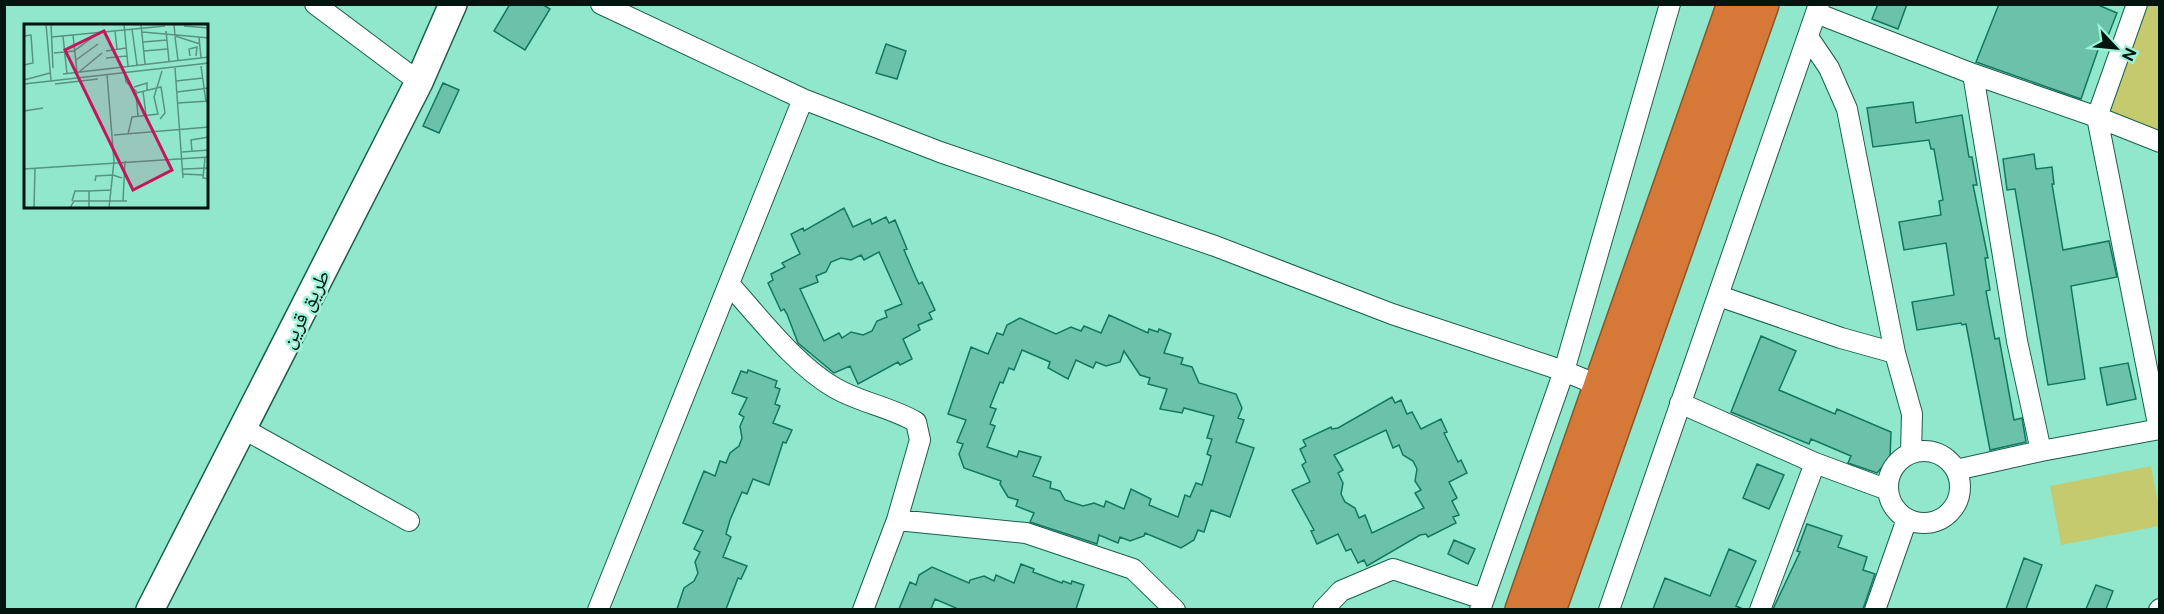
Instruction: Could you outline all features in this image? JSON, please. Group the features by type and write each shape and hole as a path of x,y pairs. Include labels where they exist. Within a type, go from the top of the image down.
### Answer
{"highway":[{"path":"1522,609 1734,4"},
{"path":"1549,609 1762,4"}],"main road":[{"name":"طريق قرين","path":"150,609 244,429 419,82 453,4"}],"street":[{"path":"315,4 419,82"},
{"path":"601,4 803,99 940,152 1215,246 1392,314 1564,370 1600,386"},
{"path":"1323,609 1341,591 1393,569 1482,604 1564,370 1670,4"},
{"path":"1956,470 2159,429 2097,117 2137,4"},
{"path":"1609,609 1818,9 1973,74 2160,141"},
{"path":"1808,37 1829,68 1847,109 1895,353 1912,414 1911,453"},
{"path":"1973,74 2017,341 2041,451"},
{"path":"598,609 803,99"},
{"path":"729,284 788,348 835,388 900,413 916,422 920,440 897,520 863,609"},
{"path":"1719,296 1841,338 1895,353"},
{"path":"1680,403 1815,463 1888,490"},
{"path":"244,429 410,521"},
{"path":"1922,450 1942,455 1956,470 1960,493 1949,513 1929,523 1907,519 1892,505 1888,490 1890,475 1894,465 1911,453 1922,450"},
{"path":"1760,609 1815,463"},
{"path":"1875,609 1907,519"},
{"path":"897,520 1026,533 1133,569 1175,609"}],"green space":[{"path":"2148,5 2159,5 2159,135 2108,113 2142,13"},
{"path":"2151,466 2159,508 2159,526 2061,545 2050,486"}],"building":[{"path":"510,4 542,4 550,9 525,50 494,31"},
{"path":"1878,4 1907,4 1898,29 1872,19"},
{"path":"1999,4 2096,4 2117,13 2104,46 2100,44 2081,99 1976,62"},
{"path":"886,44 906,51 897,79 876,73"},
{"path":"443,83 459,90 439,133 423,126"},
{"path":"1913,102 1916,123 1962,115 1969,157 1972,157 1977,185 1973,185 1988,258 1985,258 1990,290 1986,291 1995,339 1999,338 2014,420 2022,418 2026,442 1990,450 1966,324 1917,330 1912,302 1954,295 1946,243 1904,250 1899,222 1941,215 1939,201 1943,200 1934,149 1931,149 1929,140 1873,147 1867,108"},
{"path":"2034,154 2036,169 2052,167 2054,184 2052,184 2063,250 2109,241 2117,277 2071,286 2085,379 2048,385 2015,189 2007,190 2003,159"},
{"path":"844,208 853,227 870,219 872,224 886,217 889,223 895,220 916,278 919,284 922,282 935,310 929,313 932,319 918,325 920,330 903,339 912,359 900,365 898,362 858,384 850,366 834,373 798,343 787,314 784,309 781,311 768,283 773,280 771,274 785,267 782,263 800,254 791,234 803,228 804,231","holes":["879,252 902,304 885,311 887,317 877,321 872,331 863,335 851,332 842,338 839,333 824,341 800,289 818,282 816,276 826,272 831,262 841,258 851,260 861,255 864,260"]},
{"path":"1109,315 1148,333 1149,329 1158,332 1159,329 1171,334 1164,353 1183,358 1181,364 1192,367 1199,383 1236,394 1242,408 1238,418 1244,420 1236,442 1254,448 1230,517 1211,510 1204,532 1198,530 1194,540 1181,548 1145,533 1144,536 1130,541 1120,537 1118,543 1099,535 1097,544 1030,522 1034,513 1016,506 1018,500 1008,497 1000,484 1001,481 964,468 959,454 963,444 957,442 966,420 948,414 971,347 988,354 997,333 1003,335 1007,325 1020,318 1056,334 1071,327 1081,331 1084,326 1101,333","holes":["1022,350 1050,362 1048,368 1068,379 1076,360 1093,368 1096,362 1106,366 1120,362 1124,351 1140,375 1150,378 1148,384 1167,389 1160,409 1182,413 1184,408 1214,416 1207,438 1212,439 1207,454 1211,456 1202,485 1196,483 1190,497 1185,495 1178,517 1149,505 1151,499 1131,489 1124,509 1106,501 1104,507 1094,503 1083,506 1065,500 1060,491 1050,488 1051,482 1033,476 1041,457 1019,451 1017,457 987,447 995,426 990,424 996,409 990,407 1000,382 1003,383 1009,368 1014,370"]},
{"path":"1761,336 1796,351 1779,390 1835,414 1837,409 1891,432 1890,458 1877,473 1848,463 1851,456 1811,439 1809,444 1731,412"},
{"path":"2128,363 2136,399 2107,405 2100,368"},
{"path":"748,370 777,381 775,387 780,389 775,404 780,406 773,423 792,430 786,443 783,442 769,485 753,479 747,494 742,492 730,520 726,534 731,537 723,557 747,566 741,579 738,578 726,609 677,609 684,588 694,581 698,573 695,562 700,552 694,549 703,531 683,523 704,471 715,476 720,461 726,463 730,453 739,446 742,438 740,426 744,417 739,414 747,398 732,393 741,371 747,373"},
{"path":"1392,397 1395,403 1401,400 1407,414 1412,412 1421,429 1441,419 1447,432 1444,433 1458,462 1461,460 1467,473 1449,482 1457,498 1452,501 1459,515 1453,517 1456,523 1428,537 1426,534 1420,535 1367,566 1364,560 1358,563 1351,549 1346,551 1338,534 1317,544 1311,531 1314,530 1292,490 1310,482 1302,465 1306,462 1300,449 1306,446 1303,440 1331,427 1332,429 1338,428","holes":["1386,430 1393,448 1399,445 1403,455 1413,461 1417,469 1415,481 1421,490 1415,493 1424,508 1372,533 1365,515 1359,518 1355,508 1345,502 1341,494 1343,483 1338,473 1343,470 1334,455"]},
{"path":"1757,464 1784,475 1769,509 1743,498"},
{"path":"1807,524 1842,536 1838,547 1867,557 1863,570 1875,574 1863,609 1773,609 1800,552 1797,551"},
{"path":"1454,540 1475,549 1468,564 1448,554"},
{"path":"1729,549 1756,561 1736,606 1743,609 1653,609 1665,578 1710,596"},
{"path":"2024,558 2042,565 2026,609 2006,609"},
{"path":"1021,564 1034,569 1033,572 1062,583 1063,581 1071,584 1072,581 1084,585 1076,609 958,609 935,599 931,609 899,609 910,582 916,585 919,575 932,567 969,583 970,580 984,576 994,581 996,575 1014,583"},
{"path":"2096,585 2113,591 2106,609 2086,609"}]}
